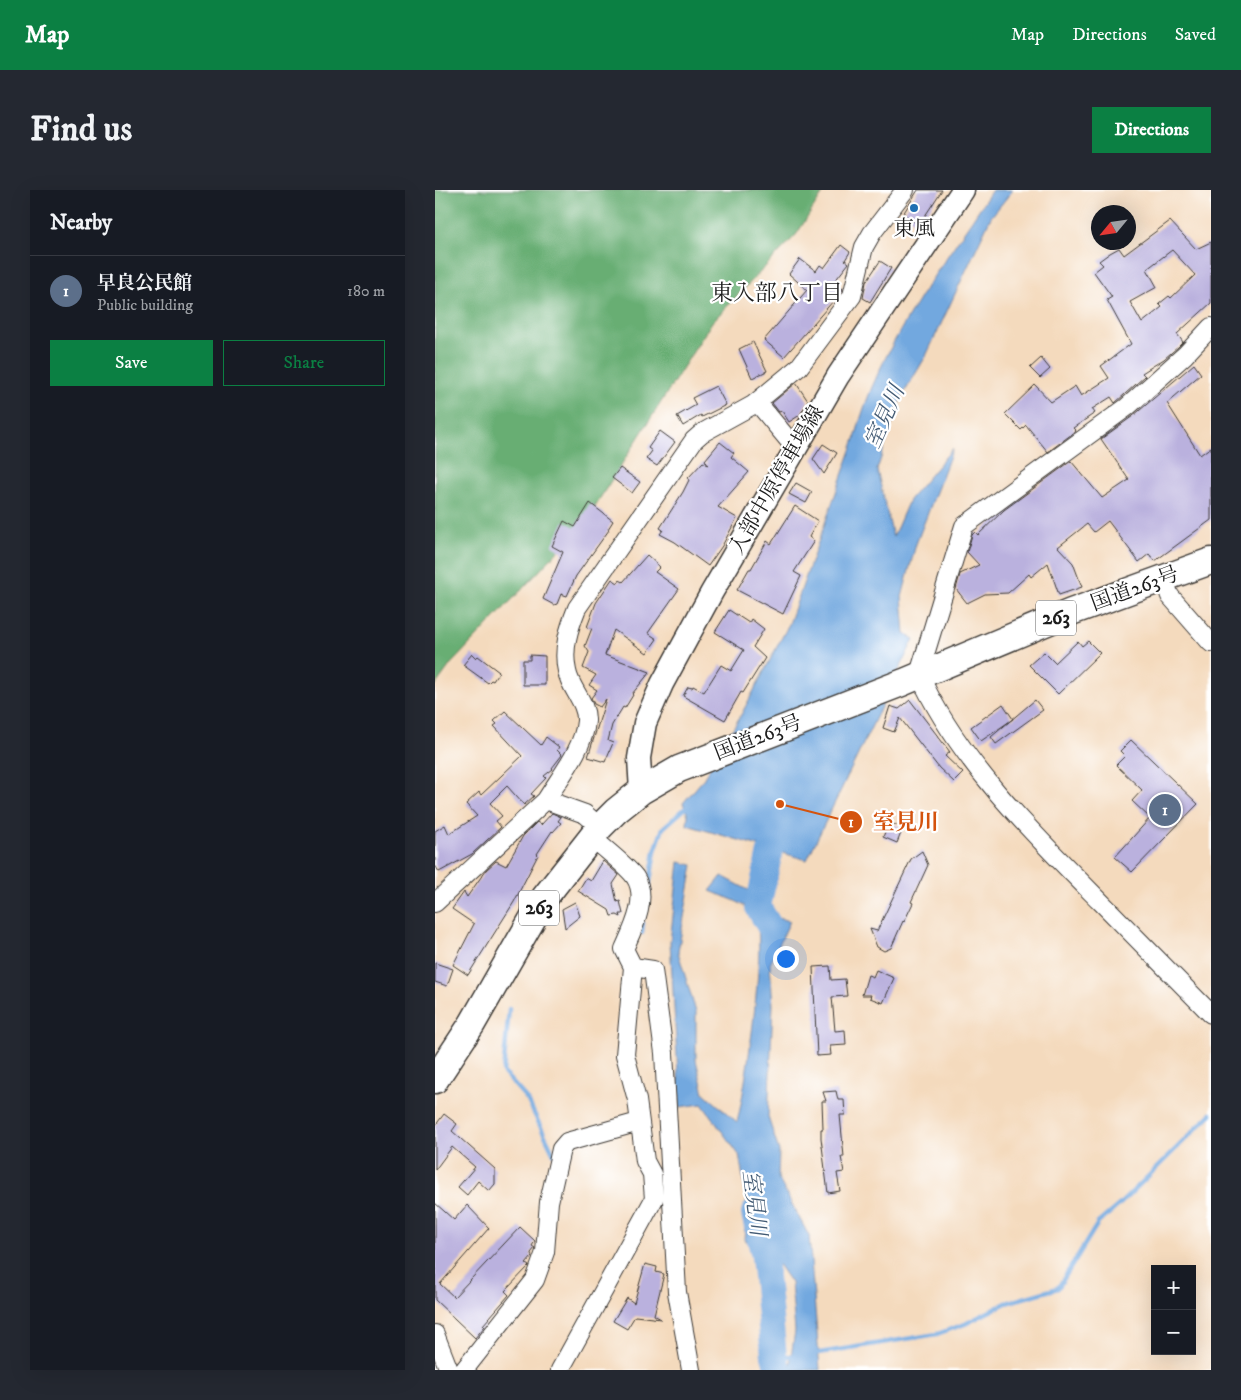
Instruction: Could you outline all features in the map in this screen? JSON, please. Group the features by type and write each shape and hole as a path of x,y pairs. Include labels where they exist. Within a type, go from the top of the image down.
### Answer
{"highway":[{"name":"国道263号","path":"435,1080 472,1024 545,897 596,832 641,791 679,769 911,678 1071,612 1211,561"}],"main road":[{"name":"入部中原停車場線","path":"641,791 639,758 645,723 662,684 838,376 963,190"}],"street":[{"path":"435,904 547,800 577,747 586,722 586,711 567,672 566,634 577,608 694,440 702,433 757,402 799,367 852,296 864,247 872,232 905,190"},
{"path":"1211,327 1185,355 1127,407 964,526 911,678 927,691 959,740 1043,845 1211,1014"},
{"path":"757,402 796,449"},
{"path":"1163,578 1170,596 1211,643"},
{"path":"547,800 585,814 596,832 635,877 641,893 637,920 624,949 633,967 625,1055 637,1100 645,1162 652,1174 654,1199 560,1370"},
{"path":"633,967 653,970 664,1053 670,1193 677,1292 691,1370"},
{"path":"465,1370 535,1280 545,1252 549,1202 561,1149 567,1142 639,1122"},
{"path":"435,1334 449,1370"}],"green space":[{"path":"435,190 825,190 796,235 712,322 583,525 451,664 435,686"}],"water":[{"path":"992,190 1013,190 991,217 926,356 900,400 877,470 893,537 909,500 953,448 916,544 902,597 905,634 914,639 807,860 687,825 688,815 683,803 702,781 742,713 789,624 878,373 894,341 932,279"},
{"path":"679,862 693,865 678,952 696,1012 696,1060 704,1093 737,1122 754,1014 759,950 758,927 754,914 745,906 710,891 722,876 769,901 770,916 790,921 770,964 773,1005 768,1117 779,1151 778,1178 809,1236 820,1370 789,1370 795,1331 791,1283 768,1250 744,1240 747,1200 739,1155 702,1104 680,1107 670,942"}],"building":[{"name":"東風","path":"918,190 942,190 919,225 903,214"},
{"path":"1170,221 1196,249 1211,242 1211,303 1177,334 1183,342 1178,347 1164,359 1142,373 1145,376 1115,403 1111,397 1092,409 1095,413 1073,428 1076,431 1048,452 1026,425 1021,430 1005,414 1035,385 1051,402 1075,386 1081,396 1109,378 1101,366 1131,344 1107,300 1112,297 1094,272 1103,265 1099,261 1115,250 1120,250 1124,255 1131,250 1136,250 1136,246","holes":["1172,250 1195,275 1171,298 1169,296 1159,304 1162,307 1142,323 1130,302 1157,287 1147,269"]},
{"path":"841,245 850,252 845,260 849,263 834,282 843,289 842,291 784,357 764,340 807,290 789,274 800,259 816,271 820,265 824,268"},
{"path":"880,261 891,268 870,302 863,298 866,282"},
{"path":"753,342 767,371 752,378 739,349"},
{"path":"1041,358 1050,369 1040,378 1030,368"},
{"path":"1194,364 1201,374 1167,403 1200,455 1211,447 1211,520 1155,561 1149,554 1139,562 1108,521 1094,532 1087,524 1058,547 1073,563 1082,587 1059,595 1048,563 1031,577 1029,574 1008,593 985,594 967,603 956,589 960,574 979,565 967,552 972,535 975,532 978,535 1004,510 1071,461 1102,498 1129,480 1101,439 1133,416"},
{"path":"796,383 808,401 800,415 789,422 782,411 779,412 772,403"},
{"path":"716,386 726,405 702,417 701,415 683,426 677,416 696,405 692,398"},
{"path":"660,431 675,442 657,466 646,459 652,451 648,448"},
{"path":"720,442 734,453 731,457 749,472 718,507 737,518 722,546 708,566 675,542 660,534 663,530 660,528 683,492 689,480 688,478 703,462 708,465 705,460"},
{"path":"823,444 837,453 824,474 813,459"},
{"path":"620,468 640,482 632,493 612,478"},
{"path":"796,483 812,492 806,503 789,494"},
{"path":"590,503 613,521 609,530 576,576 567,596 561,594 557,604 554,605 543,599 563,552 552,546 564,521 575,527"},
{"path":"795,506 818,521 809,537 814,541 794,572 801,576 783,614 737,590 767,541 771,544"},
{"path":"647,555 660,567 655,572 679,589 648,633 657,639 647,653 614,630 605,655 650,672 632,694 625,708 623,707 612,725 608,741 613,743 605,762 588,757 606,699 600,707 594,704 591,698 597,690 589,685 596,675 583,668 589,652 585,646 592,628 587,627 596,603 612,579 618,583 620,580 623,582"},
{"path":"729,610 749,623 751,619 764,629 753,647 765,658 743,693 741,692 725,720 683,696 688,687 692,688 693,686 704,692 721,665 731,671 744,650 715,632"},
{"path":"1078,641 1082,646 1088,641 1100,653 1058,694 1029,665 1044,652 1055,663"},
{"path":"472,654 476,658 478,656 499,672 493,681 491,680 488,683 463,665"},
{"path":"530,655 545,656 545,685 523,685 523,660 530,660"},
{"path":"910,700 950,752 945,756 963,773 954,782 939,768 900,718 894,732 883,728 890,706 899,709"},
{"path":"1035,700 1043,710 996,744 991,737"},
{"path":"1003,704 1013,719 981,741 971,727"},
{"path":"505,711 541,745 546,737 559,747 557,750 562,755 553,769 544,776 546,778 531,794 534,796 524,805 507,786 490,803 502,816 496,821 501,827 472,854 439,872 435,865 435,831 445,825 449,834 477,816 466,804 479,792 481,795 522,756 494,726 497,724 494,721"},
{"path":"1131,740 1198,804 1132,872 1115,857 1150,818 1132,801 1142,790 1116,765 1125,756 1120,751"},
{"path":"552,813 561,817 558,821 561,823 552,831 537,854 514,902 468,975 453,965 474,924 452,909 464,892 467,897 486,870 496,861 506,866 523,836 537,822 541,825"},
{"path":"889,822 903,828 897,843 883,837"},
{"path":"922,851 928,865 911,902 913,903 891,948 884,951 877,947 870,929 877,931 911,859"},
{"path":"603,861 619,875 613,884 617,902 620,901 623,914 620,914 621,917 617,915 611,916 609,910 578,891 586,878 591,881"},
{"path":"575,902 580,916 565,928 562,909"},
{"path":"435,963 453,969 447,986 435,982"},
{"path":"830,966 831,980 845,979 847,996 832,997 835,1031 845,1030 846,1045 830,1046 831,1055 817,1056 813,967"},
{"path":"876,970 894,978 883,1003 870,998 871,995 862,995 868,975 873,977"},
{"path":"836,1091 838,1100 844,1100 845,1115 840,1115 844,1157 841,1157 844,1172 837,1173 840,1191 828,1193 821,1138 821,1129 823,1129 822,1101 826,1101 823,1092"},
{"path":"444,1114 457,1124 452,1131 495,1169 495,1184 489,1191 478,1181 467,1195 458,1187 475,1167 452,1147 435,1170 435,1126"},
{"path":"435,1203 454,1220 467,1205 489,1228 440,1284 454,1297 520,1227 535,1241 532,1246 535,1248 531,1253 532,1257 526,1264 529,1266 505,1291 509,1295 483,1325 485,1326 475,1338 435,1300"},
{"path":"645,1264 657,1267 656,1272 664,1274 654,1315 661,1319 635,1316 627,1329 613,1321 627,1298 634,1303"}],"waterway":[{"path":"648,894 655,851 663,828 689,805"},
{"name":"室見川","path":"770,927 758,907 778,814"},
{"path":"642,933 643,923"},
{"path":"509,1009 503,1072 527,1099 554,1154"},
{"path":"813,1354 937,1334 965,1324 1006,1303 1058,1288 1098,1223 1120,1204 1211,1114"},
{"name":"室見川","path":"754,1213 764,1257 774,1356 778,1370"},
{"path":"774,1356 795,1356"}],"place":[{"name":"東風","path":"914,208"},
{"name":"室見川","path":"780,804"},
{"name":"早良公民館","path":"1165,810"}],"district":[{"name":"東入部八丁目","path":"777,293"}]}
